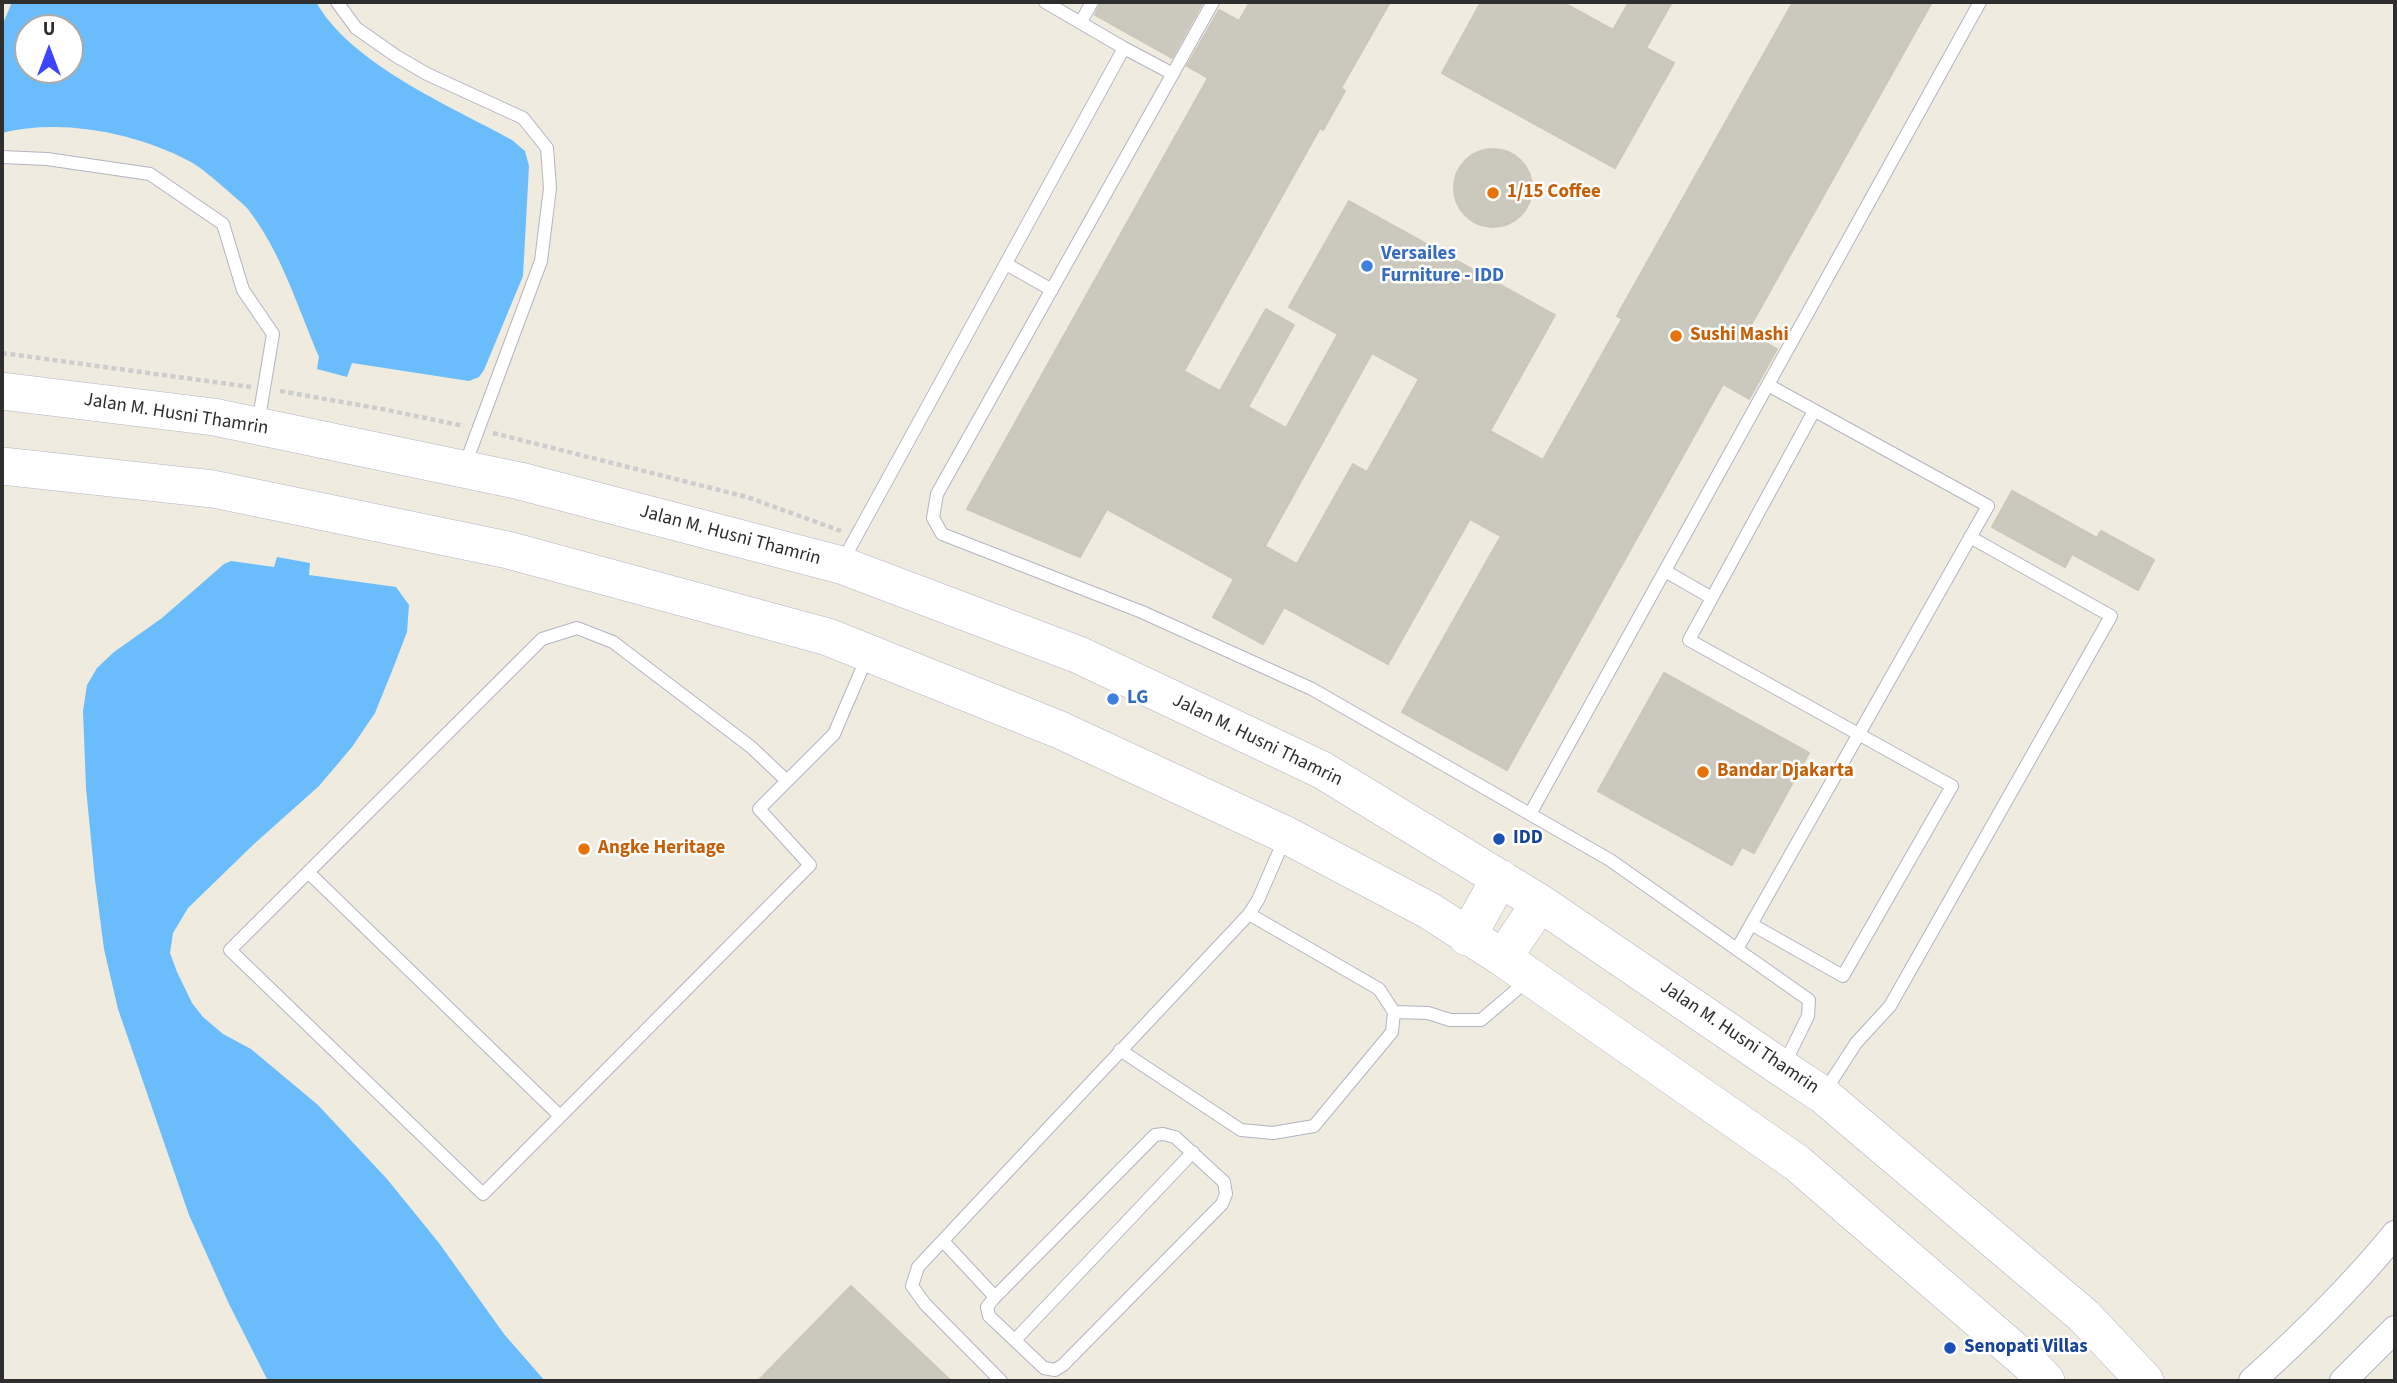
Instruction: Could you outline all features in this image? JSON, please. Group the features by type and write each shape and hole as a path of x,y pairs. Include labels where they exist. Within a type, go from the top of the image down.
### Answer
{"main road":[{"name":"Jalan M. Husni Thamrin","path":"2,391 214,417 849,550 1079,655 1322,770 1540,903 1822,1095 2084,1316 2145,1381"},
{"path":"2,466 213,489 509,550 828,638 1060,730 1286,835 1428,910 1517,968 1797,1163 2046,1381"},
{"path":"1467,937 1500,878"},
{"path":"1517,968 1540,903"}],"street":[{"path":"2252,1381 2298,1340 2395,1234"},
{"path":"2343,1381 2395,1329"}],"lane":[{"path":"337,2 356,28 396,57 523,118 547,148 550,188 541,261 463,469"},
{"path":"1045,2 1173,74"},
{"path":"1081,22 1092,2"},
{"path":"1213,2 937,495 933,518 942,534 1142,612 1312,688 1610,860 1809,1000 1808,1016 1782,1068"},
{"path":"1530,814 1980,2"},
{"path":"849,550 1124,48"},
{"path":"2,157 47,159 150,174 223,223 243,290 273,334 258,426"},
{"path":"1006,264 1052,289"},
{"path":"1737,949 1988,506 1768,385"},
{"path":"1751,924 1843,976 1952,786 1689,640 1814,411"},
{"path":"1822,1095 1856,1043 1890,1006 2110,616 1970,537"},
{"path":"1665,571 1712,598"},
{"path":"787,781 751,747 613,642 577,628 542,639 230,950 482,1194 810,865 759,809 787,781 834,734 869,654"},
{"path":"1002,1381 925,1304 912,1286 919,1267 1249,914 1258,900 1286,835"},
{"path":"308,872 560,1116"},
{"path":"1120,1050 1241,1130 1273,1133 1314,1126 1392,1032 1394,1012 1379,989 1249,914"},
{"path":"1394,1012 1428,1013 1450,1020 1482,1020 1517,968"},
{"path":"1155,1135 1175,1137 1224,1182 1226,1194 1222,1204 1055,1370 1044,1368 989,1316 987,1307 995,1297 1155,1135"},
{"path":"1015,1340 1194,1152"},
{"path":"943,1241 995,1297"}],"path":[{"path":"2,353 202,382 264,388 382,409 478,430 747,497 849,550"}],"water":[{"path":"12,2 316,2 332,25 377,64 432,98 512,140 525,151 529,166 523,276 479,377 469,381 352,363 347,377 317,369 319,357 270,243 247,208 204,171 168,151 98,131 49,127 2,133 2,26"},
{"path":"277,557 310,563 309,575 396,587 409,605 407,632 375,713 352,747 319,786 188,908 173,933 170,953 192,1003 203,1017 223,1034 251,1049 318,1105 387,1179 439,1243 504,1334 545,1381 268,1381 229,1304 189,1215 118,1009 104,949 86,788 83,711 87,685 97,668 114,652 162,618 224,564 231,561 274,567"}],"building":[{"path":"1101,2 1203,2 1172,58 1095,15"},
{"path":"1250,2 1390,2 1341,88 1345,91 1323,130 1320,128 1184,371 1220,391 1266,309 1294,325 1248,407 1286,428 1338,334 1289,307 1349,201 1555,315 1490,431 1543,460 1622,319 1617,316 1793,2 1932,2 1747,332 1777,349 1749,399 1723,384 1507,770 1402,712 1501,536 1470,519 1388,664 1284,607 1263,644 1213,617 1234,579 1107,509 1080,557 967,509 1208,78 1187,66 1219,10 1239,21","holes":["1372,353 1419,379 1367,472 1353,464 1297,564 1265,546"]},
{"path":"1481,2 1562,2 1613,30 1629,2 1672,2 1646,48 1674,63 1615,168 1442,73"},
{"name":"1/15 Coffee","path":"1485,149 1501,149 1515,155 1526,166 1532,180 1532,196 1526,210 1515,221 1501,227 1485,227 1471,221 1460,210 1454,196 1454,180 1460,166 1471,155"},
{"path":"2012,491 2097,538 2101,531 2154,560 2138,590 2072,554 2065,567 1992,527"},
{"name":"Bandar Djakarta","path":"1664,673 1809,753 1754,853 1742,847 1732,865 1598,791"},
{"path":"851,1286 951,1381 758,1381"}],"place":[{"name":"1/15 Coffee","path":"1493,193"},
{"name":"Versailes Furniture - IDD","path":"1367,266"},
{"name":"Sushi Mashi","path":"1676,336"},
{"name":"LG","path":"1113,699"},
{"name":"Bandar Djakarta","path":"1703,772"},
{"name":"IDD","path":"1499,839"},
{"name":"Angke Heritage","path":"584,849"},
{"name":"Senopati Villas","path":"1950,1348"}]}
